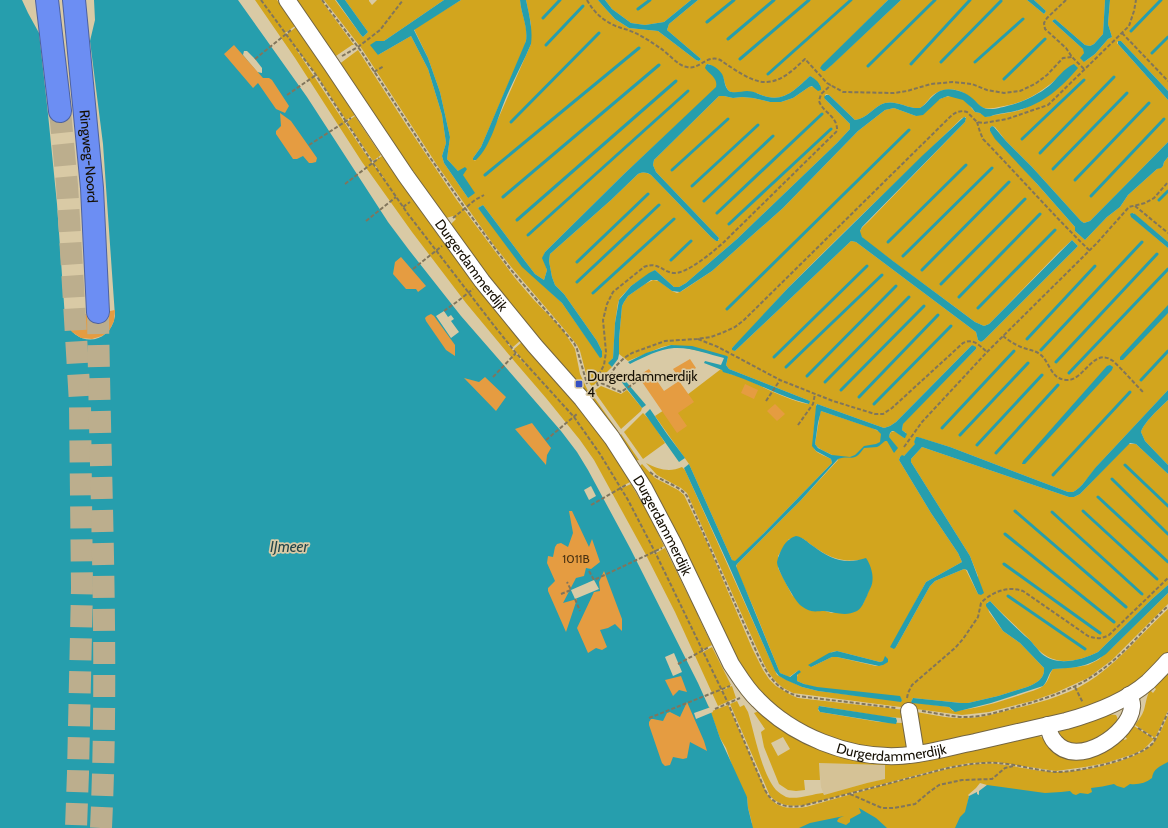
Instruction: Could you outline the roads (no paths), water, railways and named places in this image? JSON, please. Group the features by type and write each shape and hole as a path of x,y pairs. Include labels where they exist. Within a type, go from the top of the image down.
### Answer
{"highway":[{"name":"Ringweg-Noord","path":"47,0 60,111"},
{"name":"Ringweg-Noord","path":"74,0 92,188 98,312"}],"street":[{"name":"Durgerdammerdijk","path":"287,0 393,158 482,281 535,346 582,399 612,438 644,488 731,664 741,680 758,700 781,720 818,740 835,747 857,753 889,756 916,754 1088,715 1110,706 1129,695 1148,682 1168,661"},
{"path":"1048,725 1054,742 1063,749 1074,752 1099,747 1120,730 1127,721 1132,708 1129,695"},
{"path":"909,708 916,754"}],"water":[{"name":"IJmeer","path":"0,0 22,0 39,33 57,204 65,318 69,328 75,335 91,340 99,338 106,333 112,326 115,316 103,144 90,41 95,20 94,0 238,0 307,97 388,222 409,250 461,316 561,431 577,452 630,548 698,683 711,712 720,738 747,797 753,828 0,828"},
{"path":"336,0 345,0 368,32 363,37 361,35"},
{"path":"444,0 461,0 414,30 428,58 440,92 450,137 447,159 458,171 465,167 467,169 463,175 475,193 468,198 444,163 442,156 446,143 442,115 428,69 411,36 378,55 370,45 376,41 384,41"},
{"path":"520,0 526,0 531,27 531,44 505,100 490,140 476,160 473,160 481,147 526,41 526,30"},
{"path":"598,0 605,0 612,9 631,23 645,25 664,22 691,0 698,0 669,24 667,30 701,59 699,61 696,60 658,31 629,28 615,19"},
{"path":"888,0 901,0 833,64 823,71 820,68 822,65"},
{"path":"1027,0 1034,0 1046,11 1044,14"},
{"path":"1105,0 1110,0 1108,24 1112,37 1108,39 1095,54 1084,62 1080,58 1084,53 1083,49 1052,21 1055,19 1085,45 1090,46 1094,44 1103,34"},
{"path":"1118,41 1121,41 1168,91 1168,100 1118,44"},
{"path":"707,64 714,66 721,72 726,87 731,92 750,91 768,97 780,97 791,92 810,76 818,82 821,90 818,91 812,86 793,98 781,102 770,102 753,98 719,96 654,160 653,165 656,172 719,238 718,241 711,237 651,175 643,173 638,174 550,254 549,261 555,285 564,294 597,341 602,351 602,357 600,358 562,303 522,267 478,208 483,205 535,274 544,280 547,270 542,258 545,252 624,174 716,87 715,79 705,68"},
{"path":"1074,64 1078,68 1052,94 1036,104 1013,112 985,117 980,113 975,112 963,100 948,96 940,99 923,115 916,116 894,108 885,110 858,131 783,208 712,271 680,292 672,291 657,280 651,280 628,296 622,306 618,359 612,367 608,363 613,358 615,323 619,300 631,286 655,270 674,287 679,287 686,283 737,239 850,129 850,124 825,99 824,97 826,95 829,95 855,120 889,102 920,108 938,92 946,89 960,91 969,95 982,107 994,109 1016,104 1036,95 1049,86 1064,71"},
{"path":"964,117 966,118 965,122 862,227 860,231 862,237 975,322 984,326 989,324 1072,240 1078,246 981,342 978,340 976,332 856,242 851,241 735,351 732,350 732,348 788,288 923,155"},
{"path":"992,126 1084,223 1090,221 1168,142 1168,157 1161,168 1157,169 1128,195 1120,207 1107,217 1085,240 1075,231 1075,227 1038,185 995,139 990,131"},
{"path":"1132,213 1168,242 1168,248 1131,217 1130,214"},
{"path":"1168,305 1168,313 1123,360 1120,360 1120,357"},
{"path":"671,345 692,346 727,356 726,365 729,369 810,401 809,404 787,397 704,363 705,361 721,365 724,358 699,351 674,348 652,354 630,364 628,362 646,353"},
{"path":"972,345 976,347 976,349 903,424 902,430 907,434 905,438 894,431 890,433 889,437 898,448 894,453 887,441 885,441 877,447 864,448 855,457 838,459 801,500 737,564 736,566 780,673 790,677 799,670 801,672 797,675 797,681 804,684 817,687 900,696 902,700 901,702 818,691 802,687 779,676 775,671 684,468 689,464 732,560 735,561 832,463 831,459 816,451 812,446 817,404 884,428 896,422","holes":["821,411 877,430 881,434 880,442 864,446 855,455 850,457 832,455 818,448 815,444"]},
{"path":"1110,365 1113,367 1112,370 1025,464 1022,464 1023,461 1107,366"},
{"path":"622,377 646,405 642,408 620,380"},
{"path":"1168,390 1168,400 1149,420 1141,432 1145,441 1168,465 1168,474 1136,444 1130,443 1080,494 1074,497 1069,497 922,447 911,459 911,462 970,556 984,593 981,595 978,594 967,570 964,569 935,581 930,586 896,647 894,649 890,647 926,582 962,562 958,553 931,513 899,460 902,455 904,456 915,444 914,442 916,437 950,447 1068,492 1073,492"},
{"path":"650,409 685,458 679,462 645,414"},
{"path":"796,536 803,539 819,551 838,560 851,561 866,558 872,571 873,581 862,606 857,611 848,614 840,614 824,611 811,611 800,605 786,584 777,562 784,545 789,539"},
{"path":"1168,585 1168,593 1106,654 1093,662 1081,666 1053,669 1043,686 991,703 955,712 949,707 911,702 913,698 968,703 1027,687 1037,682 1041,678 1044,668 1020,643 1003,631 986,606 986,604 990,601 1030,640 1042,654 1055,660 1070,661 1085,658 1098,652"},
{"path":"837,651 880,662 883,661 885,656 888,659 888,662 879,666 832,657 811,667 808,665 829,653"},
{"path":"819,706 896,718 897,721 896,724 820,712 818,709"},
{"path":"1168,762 1168,828 955,828 960,817 965,812 969,796 977,792 979,795 979,791 987,785 1045,793 1070,791 1076,795 1080,793 1088,794 1092,792 1091,788 1114,784 1124,788 1130,784 1139,784 1150,780 1157,768"},
{"path":"859,808 876,818 887,828 799,828 810,823 844,816 839,818 837,821 846,825 850,822 850,819 861,813"}],"waterway":[{"path":"543,18 560,0"},
{"path":"638,9 650,0"},
{"path":"707,22 734,0"},
{"path":"728,39 774,0"},
{"path":"740,59 809,0"},
{"path":"768,74 851,0"},
{"path":"868,66 935,0"},
{"path":"911,64 970,0"},
{"path":"1131,31 1161,0"},
{"path":"941,62 1001,1"},
{"path":"546,45 583,6"},
{"path":"975,62 1023,19"},
{"path":"511,122 599,33"},
{"path":"1152,53 1168,37"},
{"path":"1004,79 1045,39"},
{"path":"485,175 639,48"},
{"path":"503,197 659,65"},
{"path":"1040,153 1114,77"},
{"path":"1022,139 1084,80"},
{"path":"517,220 676,81"},
{"path":"528,235 688,91"},
{"path":"1053,169 1127,93"},
{"path":"1075,180 1149,103"},
{"path":"717,213 822,114"},
{"path":"672,170 728,119"},
{"path":"1091,196 1164,119"},
{"path":"692,186 758,125"},
{"path":"729,224 831,129"},
{"path":"727,309 909,130"},
{"path":"704,201 773,136"},
{"path":"888,242 966,165"},
{"path":"903,256 992,168"},
{"path":"922,270 1009,182"},
{"path":"1159,200 1168,191"},
{"path":"577,262 648,194"},
{"path":"941,284 1025,199"},
{"path":"577,282 659,205"},
{"path":"959,297 1040,214"},
{"path":"593,293 674,219"},
{"path":"978,308 1055,230"},
{"path":"671,260 691,241"},
{"path":"1041,350 1142,242"},
{"path":"1056,362 1157,254"},
{"path":"774,357 867,266"},
{"path":"1027,339 1095,266"},
{"path":"1069,373 1168,269"},
{"path":"786,367 882,275"},
{"path":"807,376 896,286"},
{"path":"825,382 909,297"},
{"path":"841,390 924,306"},
{"path":"859,397 938,315"},
{"path":"874,404 951,326"},
{"path":"942,428 1014,351"},
{"path":"1141,380 1168,351"},
{"path":"960,435 1028,363"},
{"path":"977,445 1042,375"},
{"path":"996,453 1058,385"},
{"path":"1053,475 1130,392"},
{"path":"1125,465 1168,506"},
{"path":"1112,479 1168,534"},
{"path":"1098,497 1168,562"},
{"path":"1015,511 1126,607"},
{"path":"1083,511 1157,579"},
{"path":"1052,512 1142,594"},
{"path":"1005,534 1114,622"},
{"path":"1004,564 1100,633"},
{"path":"1008,596 1085,649"}],"tunnel":[{"path":"60,111 67,185 80,403 82,588 76,828"},
{"path":"98,312 104,634 101,828"}],"place":[{"name":"Durgerdammerdijk 4","path":"579,384"}]}
